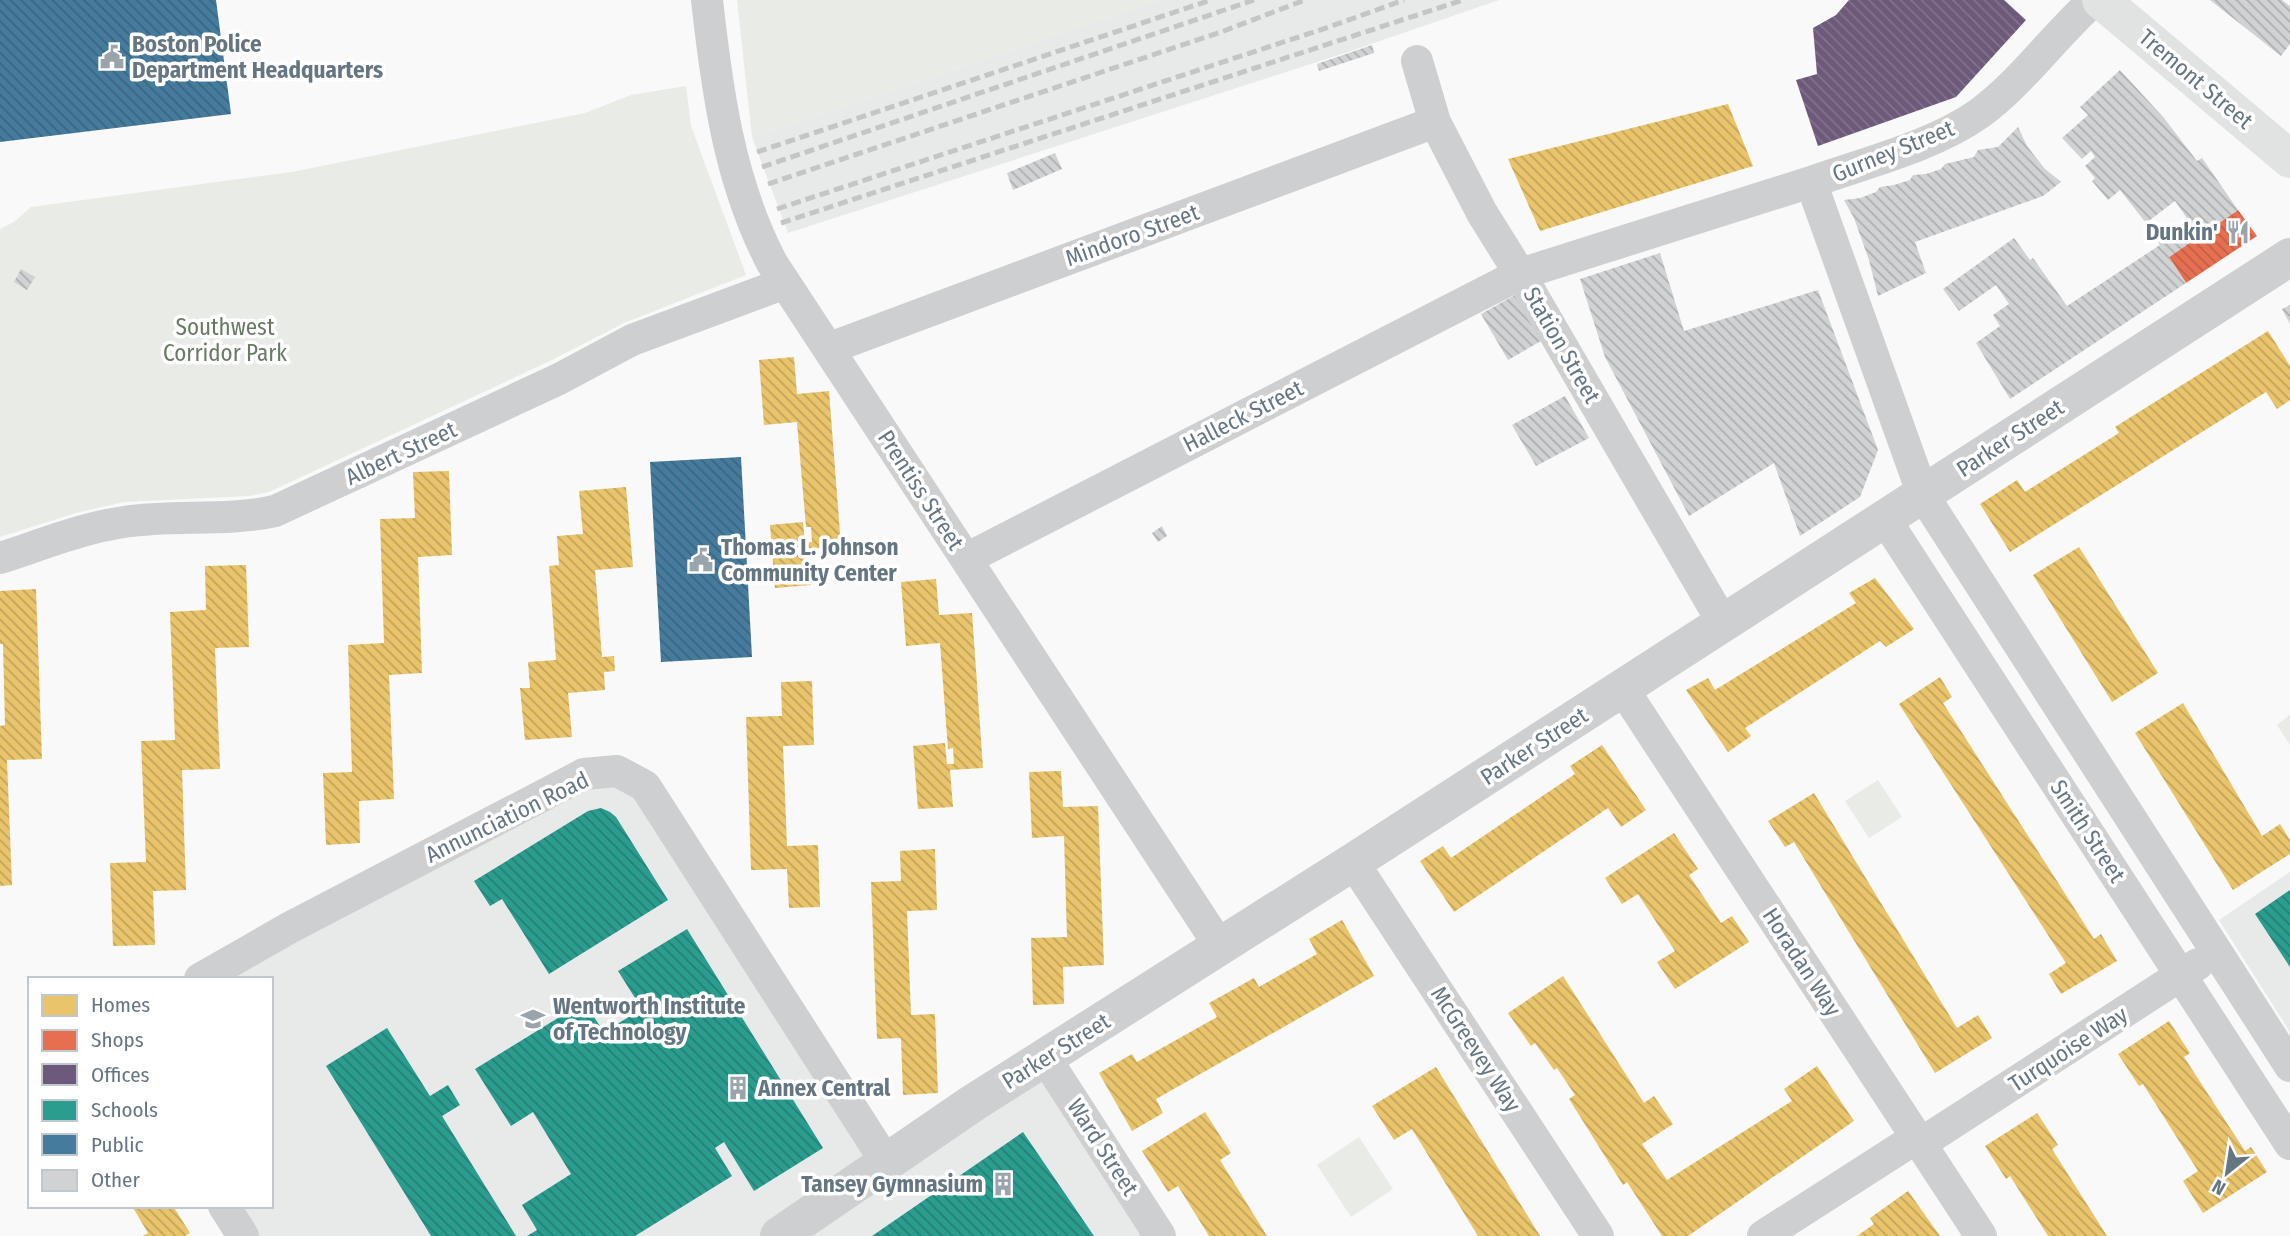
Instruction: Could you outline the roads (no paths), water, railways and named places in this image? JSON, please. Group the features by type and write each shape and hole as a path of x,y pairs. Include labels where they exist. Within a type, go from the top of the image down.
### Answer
{"main road":[{"name":"Tremont Street","path":"2101,0 2290,159"}],"street":[{"name":"Prentiss Street","path":"707,0 718,95 739,181 760,240 785,283 1219,945"},
{"name":"Gurney Street","path":"1520,274 1811,182 1941,136 1979,114 2012,86 2068,23 2094,0"},
{"name":"Station Street","path":"1417,61 1434,122 1482,213 1723,623"},
{"name":"Mindoro Street","path":"830,348 1434,122"},
{"name":"Gurney Street","path":"1811,182 1923,495"},
{"name":"Parker Street","path":"779,1236 973,1103 1046,1059 1219,945 1623,689 2290,257"},
{"name":"Halleck Street","path":"966,559 1520,274"},
{"name":"Albert Street","path":"0,558 82,532 126,522 251,516 275,511 548,384 632,341 785,283"},
{"name":"Smith Street","path":"1923,495 2290,1066"},
{"name":"Smith Street","path":"1885,520 2290,1143"},
{"name":"Horadan Way","path":"1623,689 1981,1236"},
{"name":"Annunciation Road","path":"203,977 289,928 584,774 617,771 645,786 886,1162"},
{"name":"McGreevey Way","path":"1353,862 1598,1236"},
{"name":"Turquoise Way","path":"1763,1236 2216,953"},
{"name":"Ward Street","path":"1046,1059 1160,1236"},
{"path":"225,1208 243,1236"}],"railway":[{"path":"757,152 1211,0"},
{"path":"762,167 1254,0"},
{"path":"768,184 1221,32 1305,0"},
{"path":"777,209 1404,0"},
{"path":"781,223 1463,0"}],"place":[{"name":"Boston Police Department Headquarters","path":"112,57"},
{"name":"Dunkin'","path":"2238,232"},
{"name":"Thomas L. Johnson Community Center","path":"701,560"},
{"name":"Wentworth Institute of Technology","path":"533,1019"},
{"name":"Annex Central","path":"738,1088"},
{"name":"Tansey Gymnasium","path":"1003,1184"}],"park label":[{"name":"Southwest Corridor Park","path":"225,340"}]}
